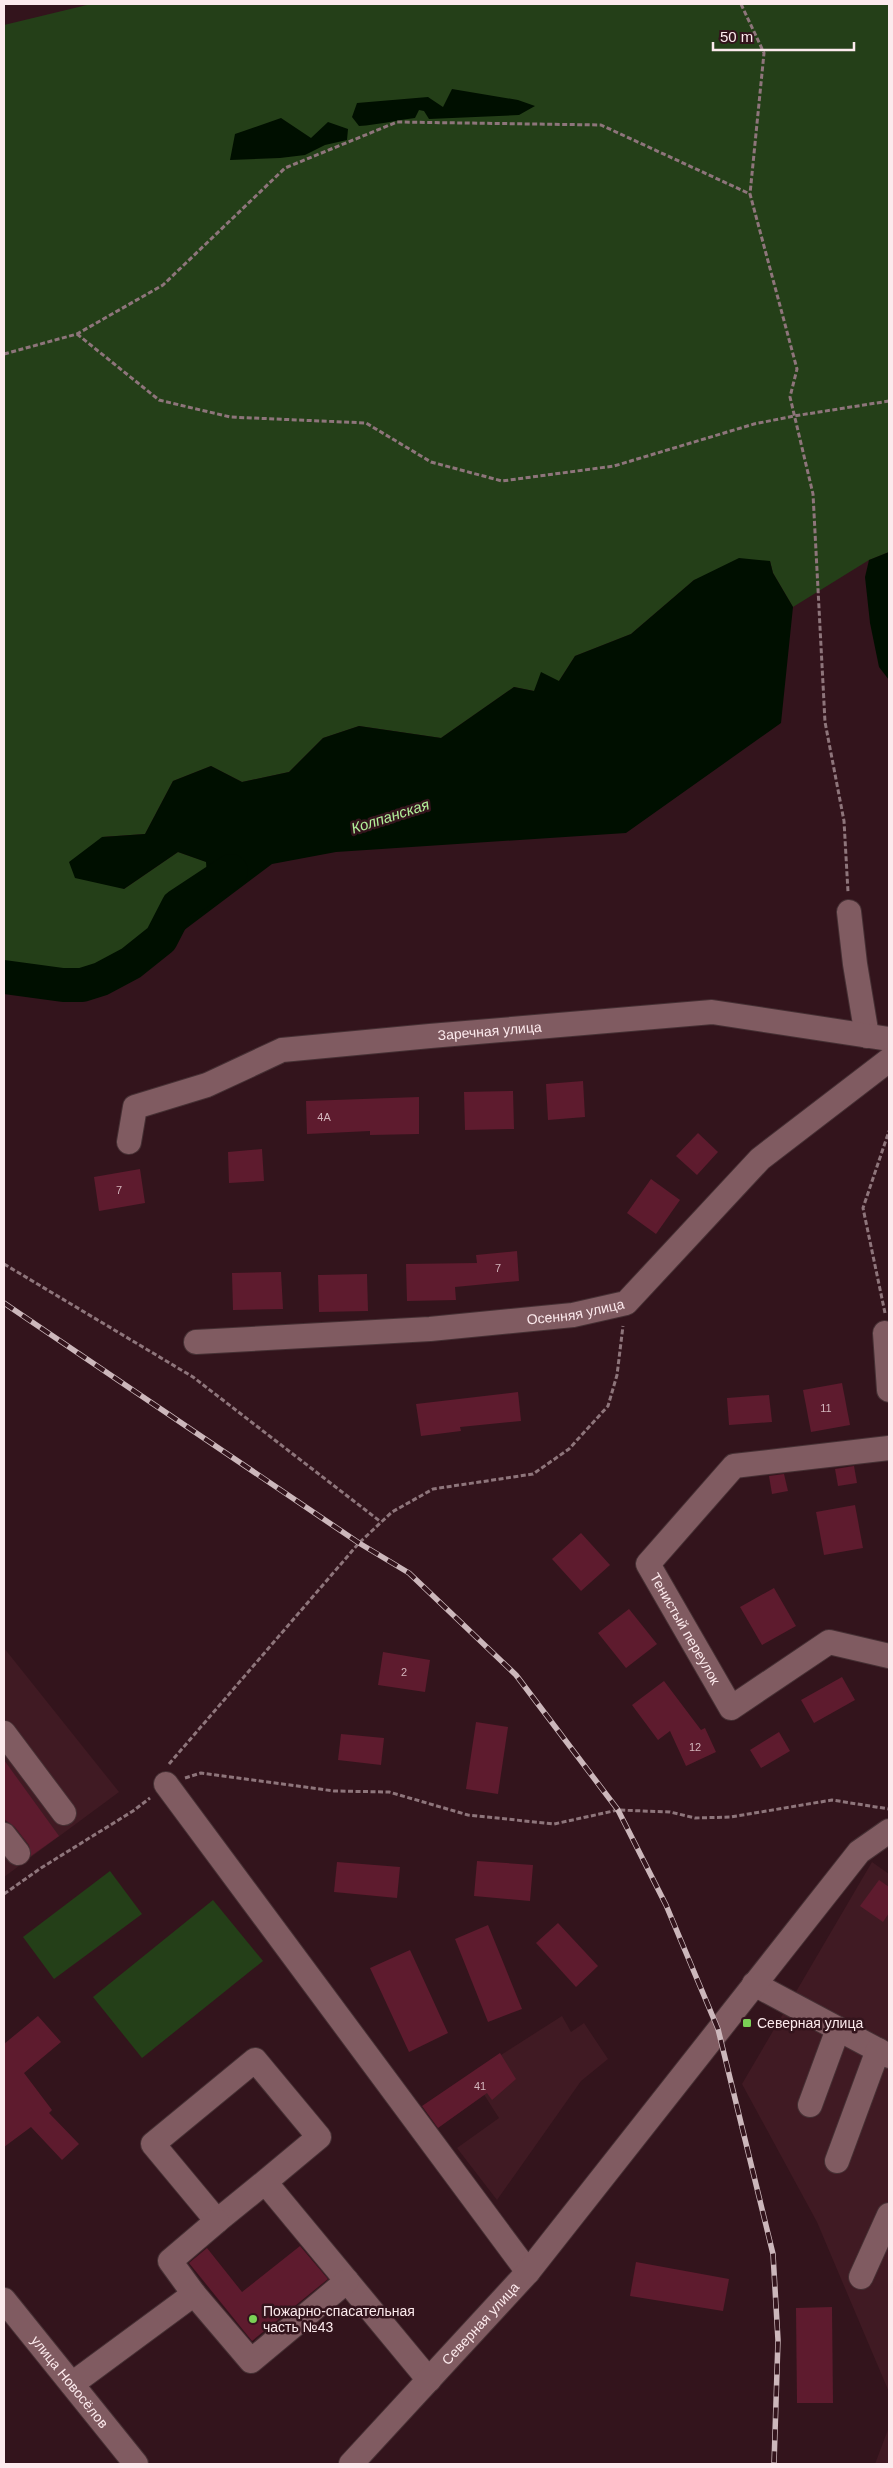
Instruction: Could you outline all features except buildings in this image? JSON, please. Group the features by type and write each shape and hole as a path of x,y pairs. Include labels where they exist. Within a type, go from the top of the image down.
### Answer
{"street":[{"path":"849,912 855,964 878,1037"},
{"name":"Заречная улица","path":"129,1142 136,1107 207,1085 282,1050 712,1012 878,1037"},
{"name":"Осенняя улица","path":"196,1342 430,1329 573,1315 626,1303 760,1159 889,1060"},
{"path":"885,1333 889,1390"},
{"name":"Тенистый переулок","path":"889,1448 734,1466 648,1564 731,1708 829,1642 889,1656"},
{"path":"4,1732 64,1813"},
{"path":"166,1784 528,2272"},
{"name":"Северная улица","path":"351,2464 528,2272 859,1852 889,1831"},
{"path":"754,1984 884,2053 837,2161"},
{"path":"810,2105 838,2029"},
{"path":"217,2221 153,2144 256,2060 319,2137 170,2261 194,2294 251,2361 347,2281"},
{"path":"265,2182 429,2380"},
{"path":"861,2277 889,2215"},
{"path":"72,2384 194,2294"},
{"name":"улица Новосёлов","path":"4,2300 136,2464"}],"path":[{"path":"741,4 764,53 750,194 797,370 790,397 814,494 825,722 844,821 849,912"},
{"path":"4,354 77,334 163,285 285,168 397,122 601,125 750,194"},
{"path":"77,334 159,400 230,417 366,423 431,462 502,481 614,466 754,424 889,401"},
{"path":"885,1333 888,1327 862,1208 889,1132"},
{"path":"4,1264 193,1377 381,1522"},
{"path":"166,1784 169,1763 359,1543 392,1512 433,1489 533,1474 569,1449 608,1406 617,1375 626,1303"},
{"path":"4,1894 40,1868 133,1812 166,1784 201,1773 334,1791 389,1792 468,1815 554,1824 618,1810 670,1812 695,1818 731,1817 832,1800 889,1809"}],"shaded area":[{"path":"4,1648 119,1792 4,1877"},
{"path":"872,1862 889,1874 889,2392 817,2222 742,2084"},
{"path":"562,2016 571,2032 584,2023 608,2059 581,2081 497,2200 457,2148 499,2118 471,2074"},
{"path":"889,2427 889,2464 875,2464"}],"green space":[{"path":"91,4 889,4 889,552 869,560 793,607 773,573 770,561 694,580 631,634 575,656 559,681 534,691 514,687 441,738 359,726 323,738 289,772 242,782 211,766 173,781 145,834 102,837 124,889 178,852 207,862 208,875 172,925 142,955 106,976 88,982 48,985 4,977 4,25"},
{"path":"110,1871 142,1914 54,1979 23,1937"},
{"path":"213,1900 263,1961 142,2058 93,1997"}],"water":[{"path":"452,89 518,100 535,106 519,115 429,119 424,111 419,110 415,118 359,126 352,117 357,103 428,97 443,107"},
{"path":"281,118 311,138 328,122 348,129 347,140 325,145 305,155 230,160 235,134"},
{"path":"889,552 889,680 879,667 870,623 865,577 869,560"},
{"path":"739,558 770,561 773,573 793,607 781,723 626,833 336,852 272,864 171,940 161,939 207,875 206,862 178,852 124,889 75,878 69,862 102,837 145,834 173,781 211,766 242,782 289,772 323,738 359,726 441,738 514,687 534,691 541,672 559,681 575,656 631,634 694,580"}],"waterway":[{"name":"Колпанская","path":"4,977 63,985 82,985 101,979 131,963 161,939 178,906 231,871"}],"railway":[{"path":"4,1303 359,1543 409,1573 516,1675 618,1810 666,1905 718,2029 773,2254 778,2340 774,2464"}],"place":[{"name":"Северная улица","path":"747,2023"},
{"name":"Пожарно-спасательная часть №43","path":"253,2319"}]}
